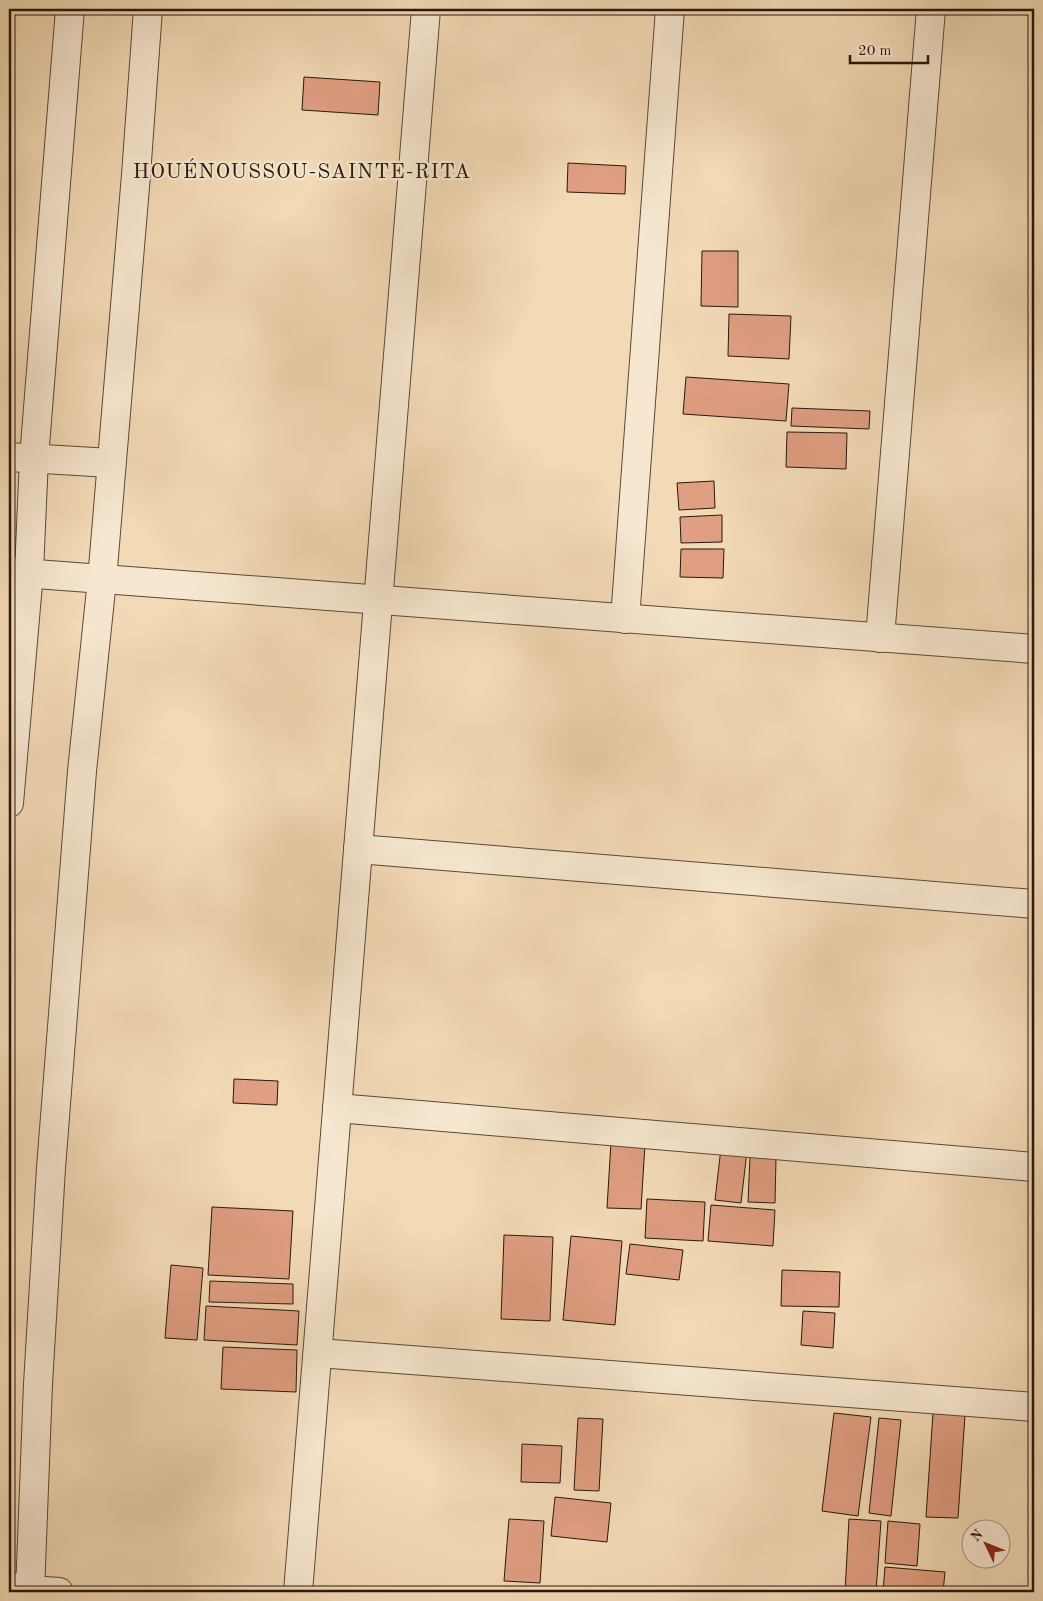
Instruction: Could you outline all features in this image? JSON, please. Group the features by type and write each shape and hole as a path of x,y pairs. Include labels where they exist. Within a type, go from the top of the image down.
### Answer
{"street":[{"path":"9,803 19,572 21,458 70,9"},
{"path":"59,1592 23,1589 51,1168 82,771 102,580 148,9"},
{"path":"298,1592 426,9"},
{"path":"625,619 670,9"},
{"path":"880,638 931,9"},
{"path":"21,458 111,463"},
{"path":"19,572 378,601 1034,649"},
{"path":"358,849 1034,904"},
{"path":"337,1108 1034,1167"},
{"path":"318,1353 1034,1407"}],"building":[{"path":"304,77 380,82 378,115 302,110"},
{"path":"568,163 626,166 625,194 567,192"},
{"path":"702,251 738,251 738,307 701,306"},
{"path":"729,314 791,316 789,359 728,356"},
{"path":"686,377 789,384 786,421 683,414"},
{"path":"792,408 870,411 869,429 791,426"},
{"path":"787,432 847,433 846,469 786,467"},
{"path":"714,481 715,508 679,510 677,483"},
{"path":"722,515 722,542 681,543 680,517"},
{"path":"681,549 724,549 723,578 680,577"},
{"path":"234,1079 278,1081 277,1105 233,1103"},
{"path":"611,1142 645,1144 641,1209 607,1208"},
{"path":"721,1148 747,1151 741,1203 715,1200"},
{"path":"750,1157 776,1158 775,1203 748,1202"},
{"path":"647,1199 705,1202 703,1241 645,1238"},
{"path":"711,1205 775,1210 773,1246 708,1241"},
{"path":"212,1207 293,1211 289,1279 208,1275"},
{"path":"504,1235 553,1237 550,1321 501,1319"},
{"path":"571,1236 622,1241 615,1325 563,1320"},
{"path":"630,1244 683,1250 679,1280 626,1274"},
{"path":"171,1265 203,1268 197,1340 165,1338"},
{"path":"782,1270 840,1272 839,1307 781,1306"},
{"path":"210,1281 293,1284 293,1304 209,1302"},
{"path":"206,1306 299,1311 297,1345 204,1340"},
{"path":"803,1311 835,1313 833,1348 801,1345"},
{"path":"223,1347 297,1350 296,1392 221,1389"},
{"path":"834,1413 871,1417 858,1516 822,1511"},
{"path":"933,1413 965,1415 958,1518 926,1517"},
{"path":"578,1418 603,1419 599,1491 574,1490"},
{"path":"879,1418 901,1420 891,1516 869,1513"},
{"path":"522,1444 562,1446 560,1483 521,1482"},
{"path":"555,1497 611,1503 607,1542 551,1536"},
{"path":"509,1519 544,1521 540,1583 504,1581"},
{"path":"849,1519 881,1521 876,1592 845,1592"},
{"path":"888,1521 920,1524 917,1566 885,1563"},
{"path":"885,1567 945,1572 943,1592 883,1592"}],"district":[{"name":"HOUÉNOUSSOU-SAINTE-RITA","path":"302,171"}]}
